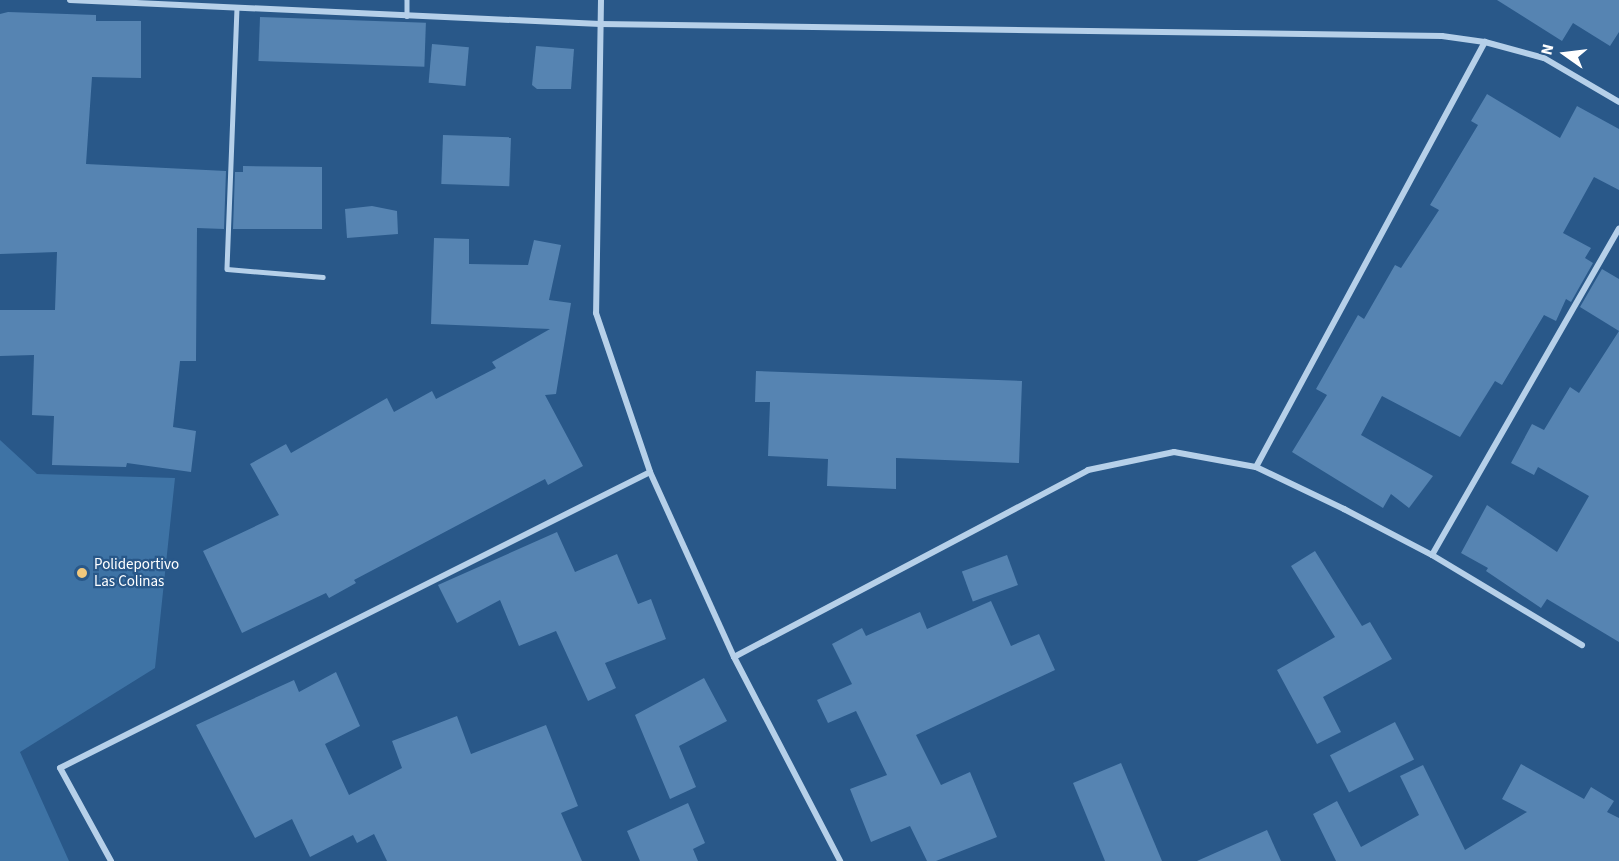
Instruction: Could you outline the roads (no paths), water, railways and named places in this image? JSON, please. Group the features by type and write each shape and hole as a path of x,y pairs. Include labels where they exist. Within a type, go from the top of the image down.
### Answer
{"street":[{"path":"70,0 600,24 1442,36 1485,42 1544,58 1619,102"},
{"path":"601,0 596,313 650,472 734,657 840,861"},
{"path":"1256,467 1485,42"},
{"path":"1432,555 1619,229"},
{"path":"734,657 1088,470 1174,452 1256,467 1432,555 1582,645"},
{"path":"111,861 60,768 650,472"}],"lane":[{"path":"407,0 407,16"},
{"path":"237,8 227,269 323,277"}],"place":[{"name":"Polideportivo Las Colinas","path":"82,573"}]}
